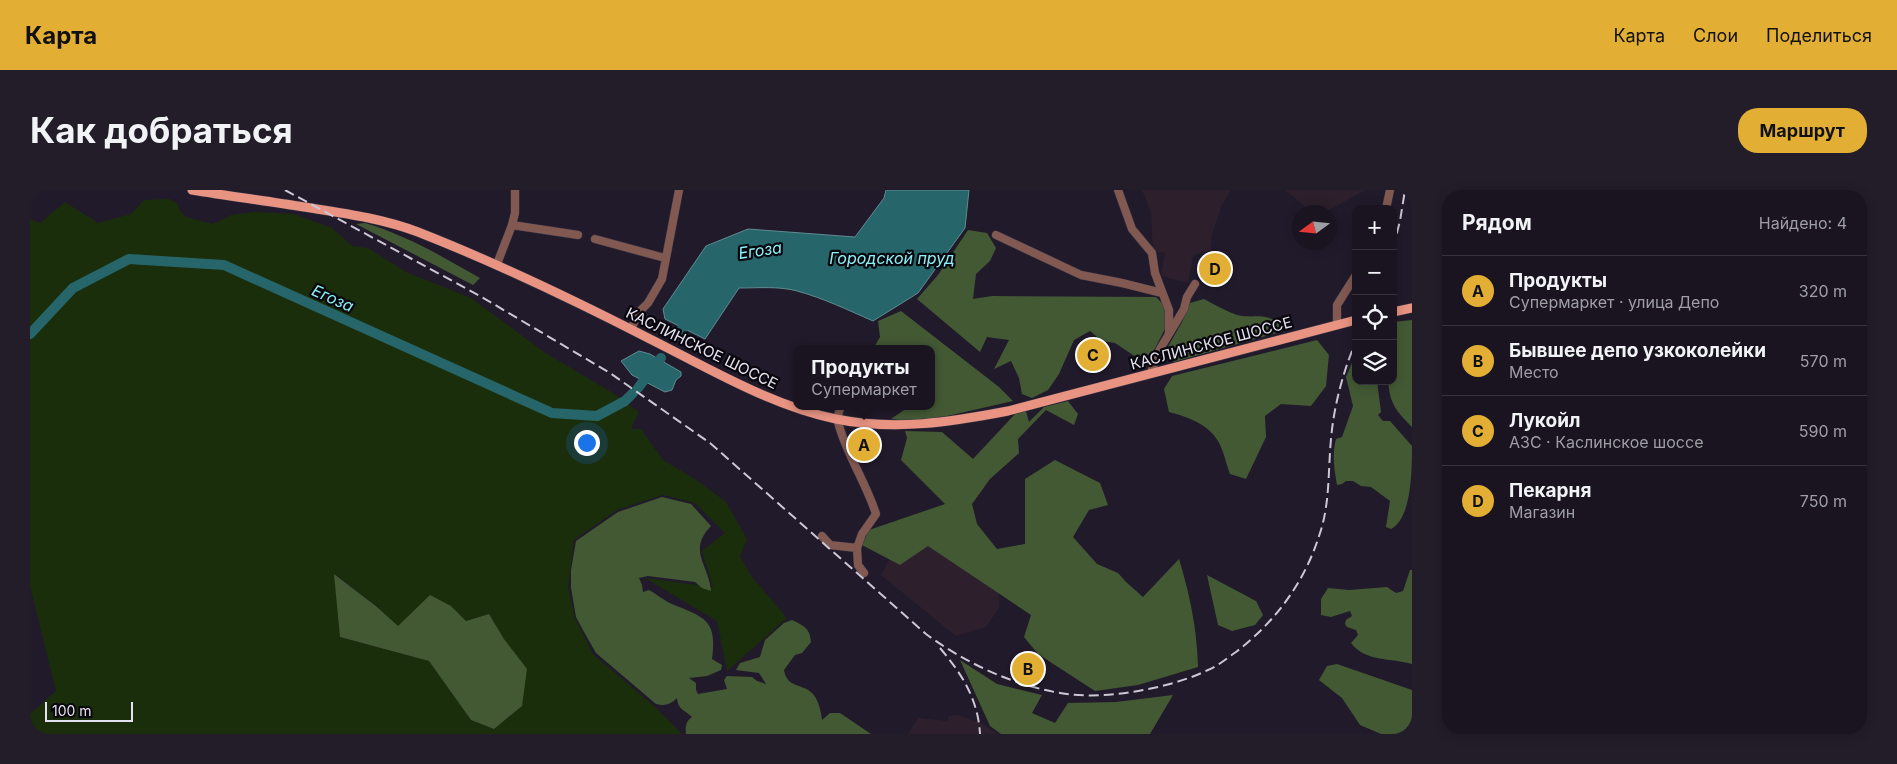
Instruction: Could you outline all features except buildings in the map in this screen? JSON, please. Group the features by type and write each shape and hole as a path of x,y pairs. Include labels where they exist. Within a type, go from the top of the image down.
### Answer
{"main road":[{"name":"КАСЛИНСКОЕ ШОССЕ","path":"192,190 363,216 416,231 497,264 752,389 793,406"},
{"path":"1397,311 1412,308"},
{"name":"КАСЛИНСКОЕ ШОССЕ","path":"803,410 837,420 882,425 919,425 955,422 1034,404 1352,321"}],"street":[{"path":"497,264 515,213 515,190"},
{"path":"630,329 639,312 648,303 662,279 679,190"},
{"path":"1118,190 1132,229 1152,253 1155,273 1169,310 1169,334"},
{"path":"1387,205 1390,190"},
{"path":"512,225 578,235"},
{"path":"996,235 1081,275 1162,293"},
{"path":"595,239 666,258"},
{"path":"1336,324 1338,305 1352,282"},
{"path":"1151,372 1160,349 1184,309 1187,297 1195,284"},
{"path":"839,410 837,420 852,458 871,497 876,514 862,534 857,548 858,565 864,573"},
{"path":"822,536 830,545 857,548"}],"shaded area":[{"path":"1142,190 1231,190 1221,207 1212,234 1210,251 1193,255 1188,283 1161,276 1165,252 1153,252 1151,213"},
{"path":"1285,190 1365,190 1337,206 1303,205"},
{"path":"169,199 177,203 180,211 186,217 213,224 231,215 254,212 294,214 332,228 352,246 368,248 406,272 471,298 544,352 616,395 639,412 631,429 641,429 663,460 695,479 726,502 747,539 740,557 752,577 787,618 727,671 717,621 645,578 713,587 702,551 725,533 695,503 663,495 617,510 574,540 568,587 575,618 593,654 654,706 682,734 30,734 30,714 56,691 30,586 30,219 40,223 65,202 98,223 131,214 144,200","holes":["335,574 398,626 451,606 466,621 489,614 504,639 522,706 494,729 471,720 429,661 340,637"]},
{"path":"365,223 410,240 480,278 473,285 356,224"},
{"path":"968,230 987,233 996,248 990,261 976,274 973,299 992,296 1156,297 1167,308 1165,329 1152,354 1136,357 1115,343 1102,341 1090,331 1074,340 1059,374 1048,390 1032,398 1022,394 1019,378 1011,361 994,369 1009,340 987,337 980,352 917,299 938,275"},
{"path":"1204,299 1237,315 1263,317 1280,323 1280,332 1174,362 1166,350 1182,322 1190,303"},
{"path":"901,311 999,387 1013,401 921,422 891,419 904,410 935,410 935,345 875,345 880,337 878,321"},
{"path":"1412,320 1412,427 1395,407 1390,396 1389,385 1397,385 1397,322"},
{"path":"1317,340 1329,355 1326,386 1311,406 1281,404 1265,416 1266,437 1246,479 1230,474 1220,445 1209,430 1190,419 1169,412 1164,389 1172,376"},
{"path":"1352,363 1352,385 1378,385 1381,412 1378,415 1383,421 1390,421 1412,446 1411,480 1407,504 1398,523 1391,529 1386,527 1390,501 1371,487 1361,486 1353,481 1346,481 1337,485 1334,462 1336,439 1342,437 1353,406 1346,377"},
{"path":"1068,401 1078,414 1074,425 1046,410 1018,439 1019,453 990,479 972,504 977,524 997,549 1025,544 1025,479 1055,460 1100,483 1108,505 1089,510 1073,537 1097,564 1118,573 1143,597 1179,559 1192,612 1198,667 1138,685 1095,691 1038,654 1024,637 1031,615 928,546 900,565 862,545 869,530 945,504 901,460 907,438 905,431 942,432 973,459 1015,414 1026,411 1029,422 1044,407"},
{"path":"662,497 691,504 711,526 704,535 700,551 711,591 702,588 695,582 648,576 639,578 643,592 649,590 669,603 701,617 711,628 713,636 712,659 722,665 721,670 707,676 689,678 696,683 698,694 727,689 724,680 727,676 752,677 766,684 759,673 736,670 740,663 760,657 765,640 784,623 792,620 806,628 811,642 802,653 795,655 784,670 788,680 813,694 818,703 822,720 830,713 840,713 871,734 686,734 686,724 692,717 680,707 677,698 667,704 656,704 596,653 576,617 571,588 571,570 576,541 618,512"},
{"path":"930,540 998,582 999,608 986,627 956,636 881,575 892,554"},
{"path":"1410,570 1412,570 1412,664 1371,656 1357,649 1351,643 1358,635 1356,630 1347,627 1345,624 1346,620 1352,616 1350,611 1331,617 1321,615 1321,599 1328,588 1349,590 1387,587 1396,593 1403,591"},
{"path":"334,574 377,607 398,626 430,595 451,606 466,621 489,614 504,639 527,669 522,706 494,729 471,720 429,661 340,637"},
{"path":"1207,575 1256,601 1263,615 1255,625 1232,631 1218,625"},
{"path":"960,660 997,684 1042,695 1032,713 1055,723 1068,703 1116,702 1173,695 1150,734 1001,734 990,726"},
{"path":"1337,664 1412,690 1412,734 1381,734 1360,725 1342,698 1319,680 1327,666"},
{"path":"958,715 985,725 999,734 908,734 918,718 947,721 949,716"}],"water":[{"name":"Городской пруд","path":"886,190 969,190 965,228 918,293 873,321 835,304 783,288 739,288 705,339 665,319 663,309 706,246 748,229 855,237 884,198"},
{"path":"639,351 650,354 681,372 681,376 676,380 672,390 665,392 632,375 621,361"}],"waterway":[{"name":"Егоза","path":"30,334 73,288 129,259 224,265 552,413 597,416 625,401 633,393"},
{"name":"Егоза","path":"677,336 691,317"},
{"name":"Егоза","path":"638,388 661,358"}],"railway":[{"path":"285,190 480,296 610,373 710,443 926,634 942,645 993,673 1029,686 1067,694 1124,693 1159,687 1192,677 1215,666 1236,652 1276,614 1306,568 1320,533 1327,499 1334,414 1343,377 1352,352"},
{"path":"1397,233 1405,190"},
{"path":"940,648 968,688 976,709 980,734"}],"place":[{"name":"Пекарня","path":"1215,269"},
{"name":"Лукойл","path":"1093,355"},
{"name":"Продукты","path":"864,445"},
{"name":"Бывшее депо узкоколейки","path":"1028,669"}]}
